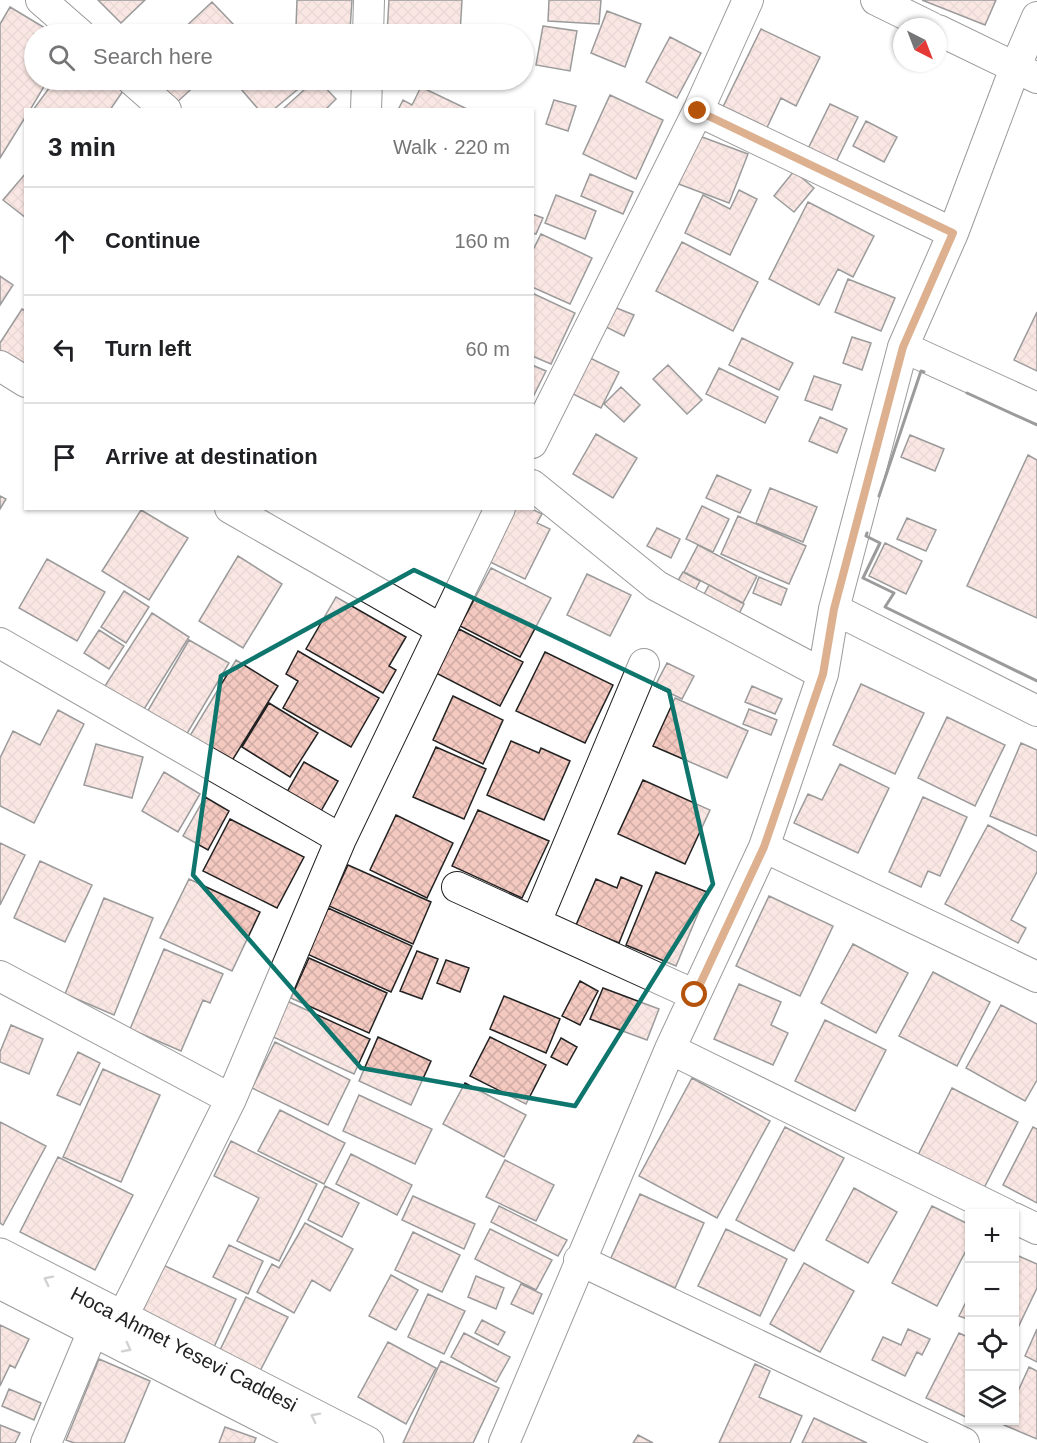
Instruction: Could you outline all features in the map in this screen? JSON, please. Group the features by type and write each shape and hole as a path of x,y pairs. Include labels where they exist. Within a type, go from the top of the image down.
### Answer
{"street":[{"path":"41,0 69,24"},
{"path":"368,24 369,0"},
{"path":"534,439 698,111 748,0"},
{"path":"876,0 913,18"},
{"path":"504,1443 579,1260 670,1049 764,847 823,674 834,609 903,347 1026,73 1037,17"},
{"path":"947,34 1026,73"},
{"path":"143,90 164,108"},
{"path":"366,108 367,90"},
{"path":"698,111 953,233"},
{"path":"903,347 1037,408"},
{"path":"0,366 24,381"},
{"path":"534,487 657,586 823,674"},
{"path":"233,510 441,629"},
{"path":"46,1443 231,1098 341,839 499,510"},
{"path":"834,609 1037,711"},
{"path":"0,643 341,839"},
{"path":"536,922 644,664"},
{"path":"764,847 1037,977"},
{"path":"457,887 695,995"},
{"path":"0,976 231,1098"},
{"path":"670,1049 996,1209"},
{"path":"1019,1220 1037,1229"},
{"name":"Hoca Ahmet Yesevi Caddesi","path":"0,1255 277,1435 315,1443"},
{"path":"579,1260 964,1443"},
{"name":"Hoca Ahmet Yesevi Caddesi","path":"0,1282 108,1324 367,1443"}],"highlighted area":[{"path":"414,570 669,691 713,884 575,1106 361,1068 193,875 221,676"}],"building":[{"path":"98,0 145,0 121,23"},
{"path":"297,0 352,0 350,24 296,24"},
{"path":"389,0 462,0 461,24 388,24"},
{"path":"549,0 601,0 599,24 548,21"},
{"path":"922,0 996,0 985,25"},
{"path":"212,2 233,24 189,24"},
{"path":"10,7 38,24 24,24 24,90 42,90 31,108 24,108 24,119 0,158 0,24"},
{"path":"607,11 641,24 625,67 591,53"},
{"path":"543,26 577,31 570,71 536,65"},
{"path":"761,29 820,57 796,106 781,98 763,136 719,115"},
{"path":"670,37 701,53 677,98 646,82"},
{"path":"48,90 123,91 111,108 34,108"},
{"path":"162,90 190,90 175,104"},
{"path":"242,90 297,90 275,108 257,108"},
{"path":"304,90 327,90 336,99 327,108 284,108"},
{"path":"420,90 427,90 465,108 399,108 403,100 412,105"},
{"path":"610,95 663,120 636,179 583,154"},
{"path":"554,100 576,106 568,131 546,124"},
{"path":"830,104 858,117 833,168 805,155"},
{"path":"866,121 897,137 884,162 853,146"},
{"path":"694,134 748,154 729,203 676,183"},
{"path":"794,171 814,188 794,212 774,196"},
{"path":"590,174 633,192 623,214 581,196"},
{"path":"24,175 24,216 3,200"},
{"path":"739,190 757,199 730,255 685,233 703,195 730,209"},
{"path":"556,195 596,211 585,239 545,223"},
{"path":"808,202 874,236 853,277 838,269 819,305 769,279"},
{"path":"534,215 543,218 536,234 534,234"},
{"path":"541,234 592,258 570,304 534,288 534,248"},
{"path":"682,242 758,282 733,331 656,291"},
{"path":"0,276 13,285 0,305"},
{"path":"848,279 895,298 881,331 835,312"},
{"path":"534,294 575,313 551,364 534,357"},
{"path":"609,305 634,315 624,336 600,324"},
{"path":"22,309 24,310 24,372 0,357 0,343"},
{"path":"1037,312 1037,371 1014,360"},
{"path":"852,337 871,343 862,370 843,363"},
{"path":"742,338 793,363 779,390 729,365"},
{"path":"588,357 619,372 601,408 571,393"},
{"path":"668,365 702,400 687,414 653,379"},
{"path":"534,366 546,371 534,395"},
{"path":"719,368 778,397 765,423 706,394"},
{"path":"814,376 841,385 832,410 805,400"},
{"path":"621,387 640,405 624,422 604,404"},
{"path":"820,417 847,429 837,453 809,441"},
{"path":"596,434 637,458 613,498 573,474"},
{"path":"910,435 944,449 935,471 901,457"},
{"path":"1028,455 1037,460 1037,618 967,586"},
{"path":"717,475 751,490 740,513 706,498"},
{"path":"770,488 817,507 803,542 756,523"},
{"path":"0,496 6,499 0,509"},
{"path":"702,506 729,519 713,552 686,539"},
{"path":"141,510 188,538 149,600 102,571"},
{"path":"513,510 534,510 542,514 537,523 550,529 525,579 488,561"},
{"path":"738,516 806,546 789,584 721,554"},
{"path":"907,518 936,530 926,551 897,539"},
{"path":"657,528 680,539 671,558 647,546"},
{"path":"885,543 922,561 906,594 869,576"},
{"path":"698,545 757,576 743,603 684,572"},
{"path":"238,556 282,584 243,648 199,621"},
{"path":"47,559 105,592 77,641 19,608"},
{"path":"491,568 551,598 520,657 460,626"},
{"path":"683,572 700,581 692,596 674,587"},
{"path":"587,574 631,595 610,636 567,615"},
{"path":"759,577 787,589 781,605 753,593"},
{"path":"709,585 744,604 735,621 700,602"},
{"path":"124,591 149,607 126,643 101,627"},
{"path":"336,597 406,637 389,666 396,670 383,693 306,649"},
{"path":"152,613 189,637 141,714 103,689"},
{"path":"459,629 523,662 500,706 436,673"},
{"path":"99,630 124,646 109,669 84,653"},
{"path":"189,640 229,663 185,737 146,714"},
{"path":"298,651 379,698 351,747 283,708 298,681 286,674"},
{"path":"545,652 613,685 585,743 516,711"},
{"path":"236,660 278,686 230,764 188,739"},
{"path":"667,663 694,676 682,699 655,686"},
{"path":"861,684 924,713 895,774 833,745"},
{"path":"752,686 782,699 775,714 745,702"},
{"path":"453,696 503,720 483,764 433,740"},
{"path":"675,698 748,731 727,778 653,746"},
{"path":"269,703 318,733 290,777 242,747"},
{"path":"749,709 777,720 771,735 743,724"},
{"path":"58,710 84,724 34,823 0,806 0,758 13,731 40,745"},
{"path":"947,717 1005,745 975,806 918,778"},
{"path":"511,741 539,753 541,748 570,761 544,820 487,795"},
{"path":"1021,743 1037,750 1037,836 990,816"},
{"path":"96,744 143,757 132,798 84,785"},
{"path":"436,747 486,769 464,819 413,797"},
{"path":"304,762 338,781 321,811 287,792"},
{"path":"840,764 889,788 858,853 794,823 808,794 822,800"},
{"path":"164,772 200,794 178,832 142,811"},
{"path":"643,780 710,810 685,864 618,834"},
{"path":"205,797 229,811 208,850 183,836"},
{"path":"923,797 967,817 940,876 928,871 921,887 889,872"},
{"path":"478,810 549,841 522,898 452,866"},
{"path":"396,815 453,843 427,898 370,870"},
{"path":"230,819 304,857 277,908 203,871"},
{"path":"988,825 1037,852 1037,872 1011,920 1026,928 1018,943 945,904"},
{"path":"0,843 25,855 0,905"},
{"path":"40,861 92,885 65,942 14,918"},
{"path":"348,865 431,902 413,944 329,906"},
{"path":"656,872 707,892 676,966 626,945"},
{"path":"621,877 642,886 619,943 576,925 596,879 617,888"},
{"path":"189,879 260,912 232,971 160,938"},
{"path":"769,896 833,926 800,996 736,966"},
{"path":"104,898 153,918 114,1015 65,994"},
{"path":"328,908 412,946 391,992 307,954"},
{"path":"853,944 908,973 876,1033 821,1003"},
{"path":"164,949 223,974 210,1003 203,1000 181,1051 130,1029"},
{"path":"417,951 438,959 422,999 400,991"},
{"path":"309,958 387,993 369,1033 291,998"},
{"path":"446,960 469,968 460,992 437,983"},
{"path":"933,972 990,1002 957,1066 899,1036"},
{"path":"580,981 598,991 580,1025 562,1016"},
{"path":"739,984 781,1002 771,1025 788,1033 773,1065 714,1039"},
{"path":"603,988 659,1009 647,1040 590,1019"},
{"path":"504,996 560,1019 546,1053 490,1029"},
{"path":"287,1001 370,1039 354,1074 271,1036"},
{"path":"1001,1005 1037,1024 1037,1080 1025,1101 966,1068"},
{"path":"825,1020 886,1050 855,1111 795,1081"},
{"path":"11,1025 43,1039 29,1074 0,1062 0,1052"},
{"path":"378,1037 431,1061 411,1105 359,1081"},
{"path":"490,1037 546,1065 526,1104 470,1076"},
{"path":"561,1038 577,1047 567,1065 551,1057"},
{"path":"275,1042 350,1080 328,1125 252,1088"},
{"path":"78,1052 100,1063 80,1105 57,1095"},
{"path":"103,1069 160,1095 121,1182 63,1157"},
{"path":"692,1078 770,1121 717,1218 639,1176"},
{"path":"465,1083 526,1115 504,1157 443,1124"},
{"path":"952,1088 1018,1122 984,1188 918,1155"},
{"path":"359,1095 432,1129 415,1164 343,1131"},
{"path":"280,1110 345,1143 324,1184 258,1151"},
{"path":"0,1122 46,1146 3,1225 0,1223"},
{"path":"785,1127 844,1158 794,1251 736,1220"},
{"path":"1033,1127 1037,1129 1037,1203 1003,1185"},
{"path":"231,1141 317,1184 279,1261 237,1241 259,1198 214,1176"},
{"path":"351,1154 412,1185 397,1215 336,1184"},
{"path":"58,1157 133,1195 95,1270 20,1232"},
{"path":"505,1160 554,1185 536,1221 486,1197"},
{"path":"325,1186 359,1203 342,1237 308,1220"},
{"path":"854,1188 897,1212 868,1263 826,1240"},
{"path":"640,1194 704,1223 675,1288 611,1258"},
{"path":"413,1196 475,1224 464,1249 402,1220"},
{"path":"499,1206 567,1240 558,1256 491,1222"},
{"path":"932,1206 965,1222 965,1253 937,1306 892,1283"},
{"path":"305,1223 353,1249 330,1291 312,1280 294,1313 257,1292 272,1264 279,1268"},
{"path":"490,1229 552,1260 536,1290 475,1259"},
{"path":"726,1229 787,1259 760,1316 698,1286"},
{"path":"413,1232 460,1255 442,1292 395,1270"},
{"path":"229,1245 263,1261 248,1294 213,1277"},
{"path":"1019,1256 1037,1264 1037,1288 1019,1326"},
{"path":"804,1263 854,1291 820,1352 770,1324"},
{"path":"163,1265 236,1299 214,1347 141,1313"},
{"path":"391,1275 418,1290 396,1330 369,1316"},
{"path":"476,1276 504,1288 496,1309 468,1297"},
{"path":"521,1284 542,1294 533,1314 511,1304"},
{"path":"428,1294 465,1311 444,1354 408,1337"},
{"path":"246,1297 288,1317 260,1371 219,1352"},
{"path":"965,1304 965,1318 959,1316"},
{"path":"482,1320 505,1332 498,1345 475,1333"},
{"path":"0,1325 29,1339 15,1368 10,1365 0,1386"},
{"path":"908,1329 930,1339 922,1355 917,1352 905,1376 872,1360 883,1337 901,1345"},
{"path":"1037,1329 1037,1362 1025,1356"},
{"path":"464,1333 510,1357 496,1382 451,1357"},
{"path":"959,1333 965,1336 965,1417 926,1398"},
{"path":"388,1342 436,1368 406,1424 358,1397"},
{"path":"99,1359 150,1381 124,1443 74,1443 66,1440"},
{"path":"441,1361 499,1388 473,1443 403,1443"},
{"path":"755,1364 770,1371 759,1397 802,1416 790,1443 719,1443"},
{"path":"1029,1367 1037,1371 1037,1439 1004,1425 1019,1425 1019,1389"},
{"path":"9,1389 41,1403 34,1420 2,1406"},
{"path":"814,1418 867,1443 802,1443"},
{"path":"0,1425 20,1433 15,1443 0,1443"},
{"path":"225,1427 256,1438 254,1443 219,1443"},
{"path":"638,1435 653,1443 633,1443"}],"wall":[{"path":"879,496 921,371 924,372"},
{"path":"967,393 1037,425"},
{"path":"867,533 866,536 880,543 863,578 894,593 885,607 1037,681"}],"route":[{"path":"695,995 764,847 823,674 834,609 903,347 953,233 698,111"}]}
